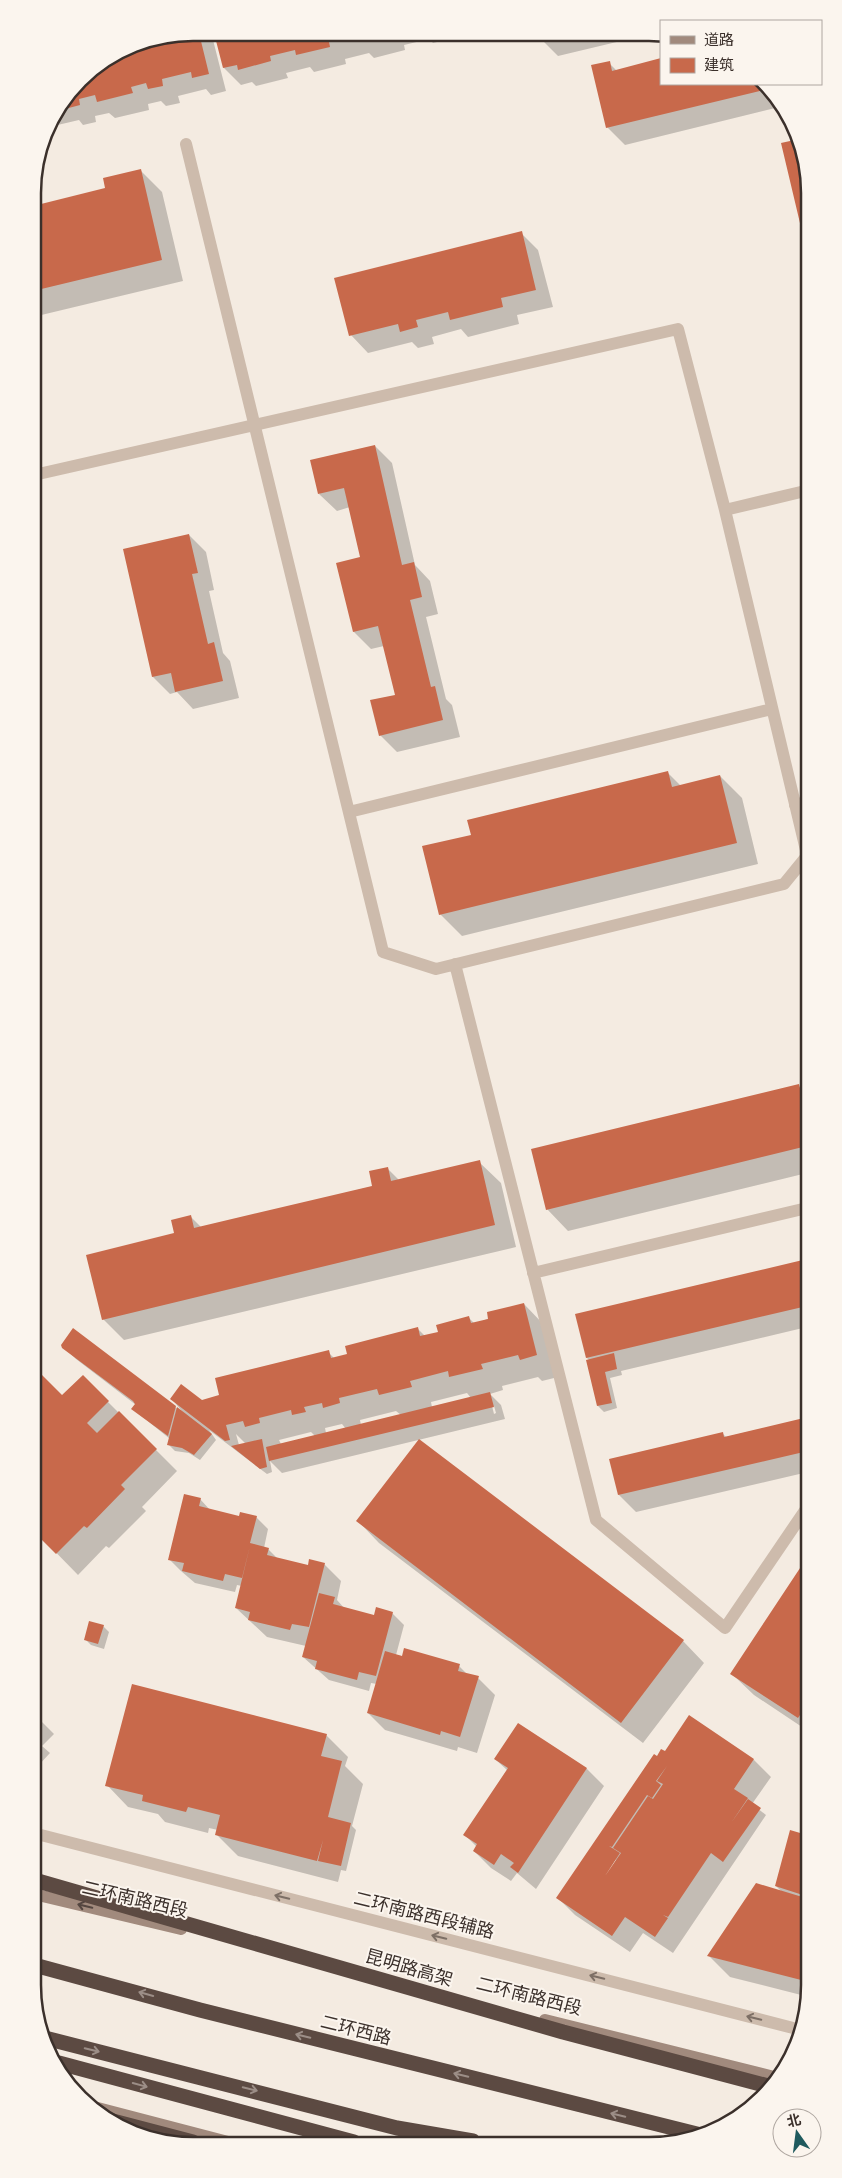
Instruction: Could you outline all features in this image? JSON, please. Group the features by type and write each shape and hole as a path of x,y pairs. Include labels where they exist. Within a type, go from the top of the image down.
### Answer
{"highway":[{"name":"昆明路高架","path":"41,1882 563,2032 763,2085"},
{"name":"二环西路","path":"41,1967 200,2010 689,2132"},
{"path":"52,2040 397,2128 450,2137"},
{"path":"64,2064 335,2137"}],"main road":[{"name":"二环南路西段","path":"41,1896 770,2076"},
{"path":"110,2111 209,2137"}],"street":[{"path":"186,144 382,952 436,969 784,884 801,864"},
{"path":"42,473 678,329 725,510 772,709 801,803"},
{"path":"725,510 801,492"},
{"path":"348,812 772,709"},
{"path":"455,964 596,1520 725,1628 800,1517"},
{"path":"533,1273 800,1210"},
{"name":"二环南路西段辅路","path":"41,1835 794,2028"}],"building":[{"path":"201,42 209,74 192,78 191,72 162,79 163,86 148,89 146,83 131,87 133,93 97,102 95,95 79,99 80,105 68,108 93,79 126,57 144,49 164,44"},
{"path":"216,42 330,42 330,47 296,55 295,50 270,56 271,61 238,70 237,65 223,68"},
{"path":"660,58 660,85 755,85 761,91 606,128 591,65 610,61 612,71"},
{"path":"791,141 796,154 801,193 801,227 781,143"},
{"path":"141,169 162,260 42,289 42,204 105,188 103,178"},
{"path":"522,231 536,290 501,298 503,307 450,320 448,312 416,320 418,327 400,332 398,324 349,336 334,278"},
{"path":"375,445 402,565 414,562 422,597 410,600 431,687 435,686 443,720 379,736 370,700 395,695 378,626 353,632 336,563 360,557 344,488 318,494 310,460"},
{"path":"189,534 198,573 192,574 208,644 214,642 223,681 175,692 171,673 152,677 123,549"},
{"path":"668,771 672,787 720,775 737,843 439,915 422,846 471,835 467,820"},
{"path":"799,1084 801,1090 800,1148 546,1210 531,1149"},
{"path":"480,1160 495,1225 102,1320 86,1255 174,1233 171,1220 191,1215 194,1228 372,1186 369,1171 388,1167 391,1181"},
{"path":"800,1261 800,1308 586,1358 575,1314"},
{"path":"524,1303 537,1355 520,1360 518,1355 481,1364 483,1369 449,1377 448,1371 410,1381 412,1387 379,1395 377,1389 339,1398 340,1403 323,1408 322,1403 304,1407 306,1412 292,1415 291,1410 259,1418 260,1423 245,1427 243,1421 226,1425 230,1440 225,1441 170,1399 181,1384 202,1400 219,1395 215,1378 329,1350 331,1358 347,1354 345,1346 418,1327 420,1336 438,1332 436,1325 469,1316 471,1323 488,1319 487,1312"},
{"path":"73,1328 176,1406 168,1436 131,1409 135,1404 133,1401 62,1348 61,1345"},
{"path":"614,1353 617,1369 605,1372 612,1403 597,1406 586,1360"},
{"path":"41,1374 62,1395 83,1375 109,1401 87,1423 97,1433 119,1411 157,1449 121,1485 125,1489 87,1528 84,1526 56,1554 41,1539"},
{"path":"490,1392 494,1407 269,1461 266,1447"},
{"path":"177,1407 212,1434 194,1455 182,1448 167,1445"},
{"path":"800,1419 800,1453 618,1495 609,1459 723,1432 724,1437"},
{"path":"262,1439 267,1467 260,1469 231,1446"},
{"path":"419,1439 684,1640 621,1723 356,1521"},
{"path":"184,1494 201,1498 199,1506 239,1516 240,1512 257,1516 250,1543 269,1548 267,1555 308,1565 309,1559 325,1563 309,1627 292,1624 290,1630 248,1620 250,1612 235,1608 250,1546 242,1578 225,1574 223,1581 182,1571 184,1563 168,1560"},
{"path":"800,1568 800,1715 798,1718 730,1674"},
{"path":"319,1593 335,1597 333,1604 374,1615 376,1607 393,1612 376,1676 359,1672 357,1680 315,1669 317,1661 302,1657"},
{"path":"89,1621 104,1625 98,1644 84,1640"},
{"path":"404,1648 460,1664 458,1671 479,1676 460,1737 441,1731 440,1735 367,1713 385,1651 402,1656"},
{"path":"132,1684 327,1734 321,1756 342,1761 328,1817 351,1823 341,1866 318,1861 323,1840 317,1861 215,1835 220,1815 188,1807 186,1812 142,1801 143,1795 105,1786"},
{"path":"689,1715 754,1759 734,1789 748,1798 731,1823 748,1799 761,1808 723,1862 711,1853 668,1917 663,1915 668,1918 655,1937 625,1917 612,1936 556,1898 654,1754 657,1756 661,1749 665,1751","holes":["667,1766 657,1781 663,1784 653,1799 648,1796 613,1848 621,1853 605,1876 620,1853 609,1846 612,1847 647,1795 652,1798 661,1785 656,1781"]},
{"path":"518,1723 587,1768 518,1873 510,1867 514,1863 501,1854 494,1865 473,1851 477,1844 463,1835 508,1768 494,1759"},
{"path":"790,1830 800,1833 800,1894 775,1886"},
{"path":"756,1883 800,1896 800,1980 707,1956"}]}
